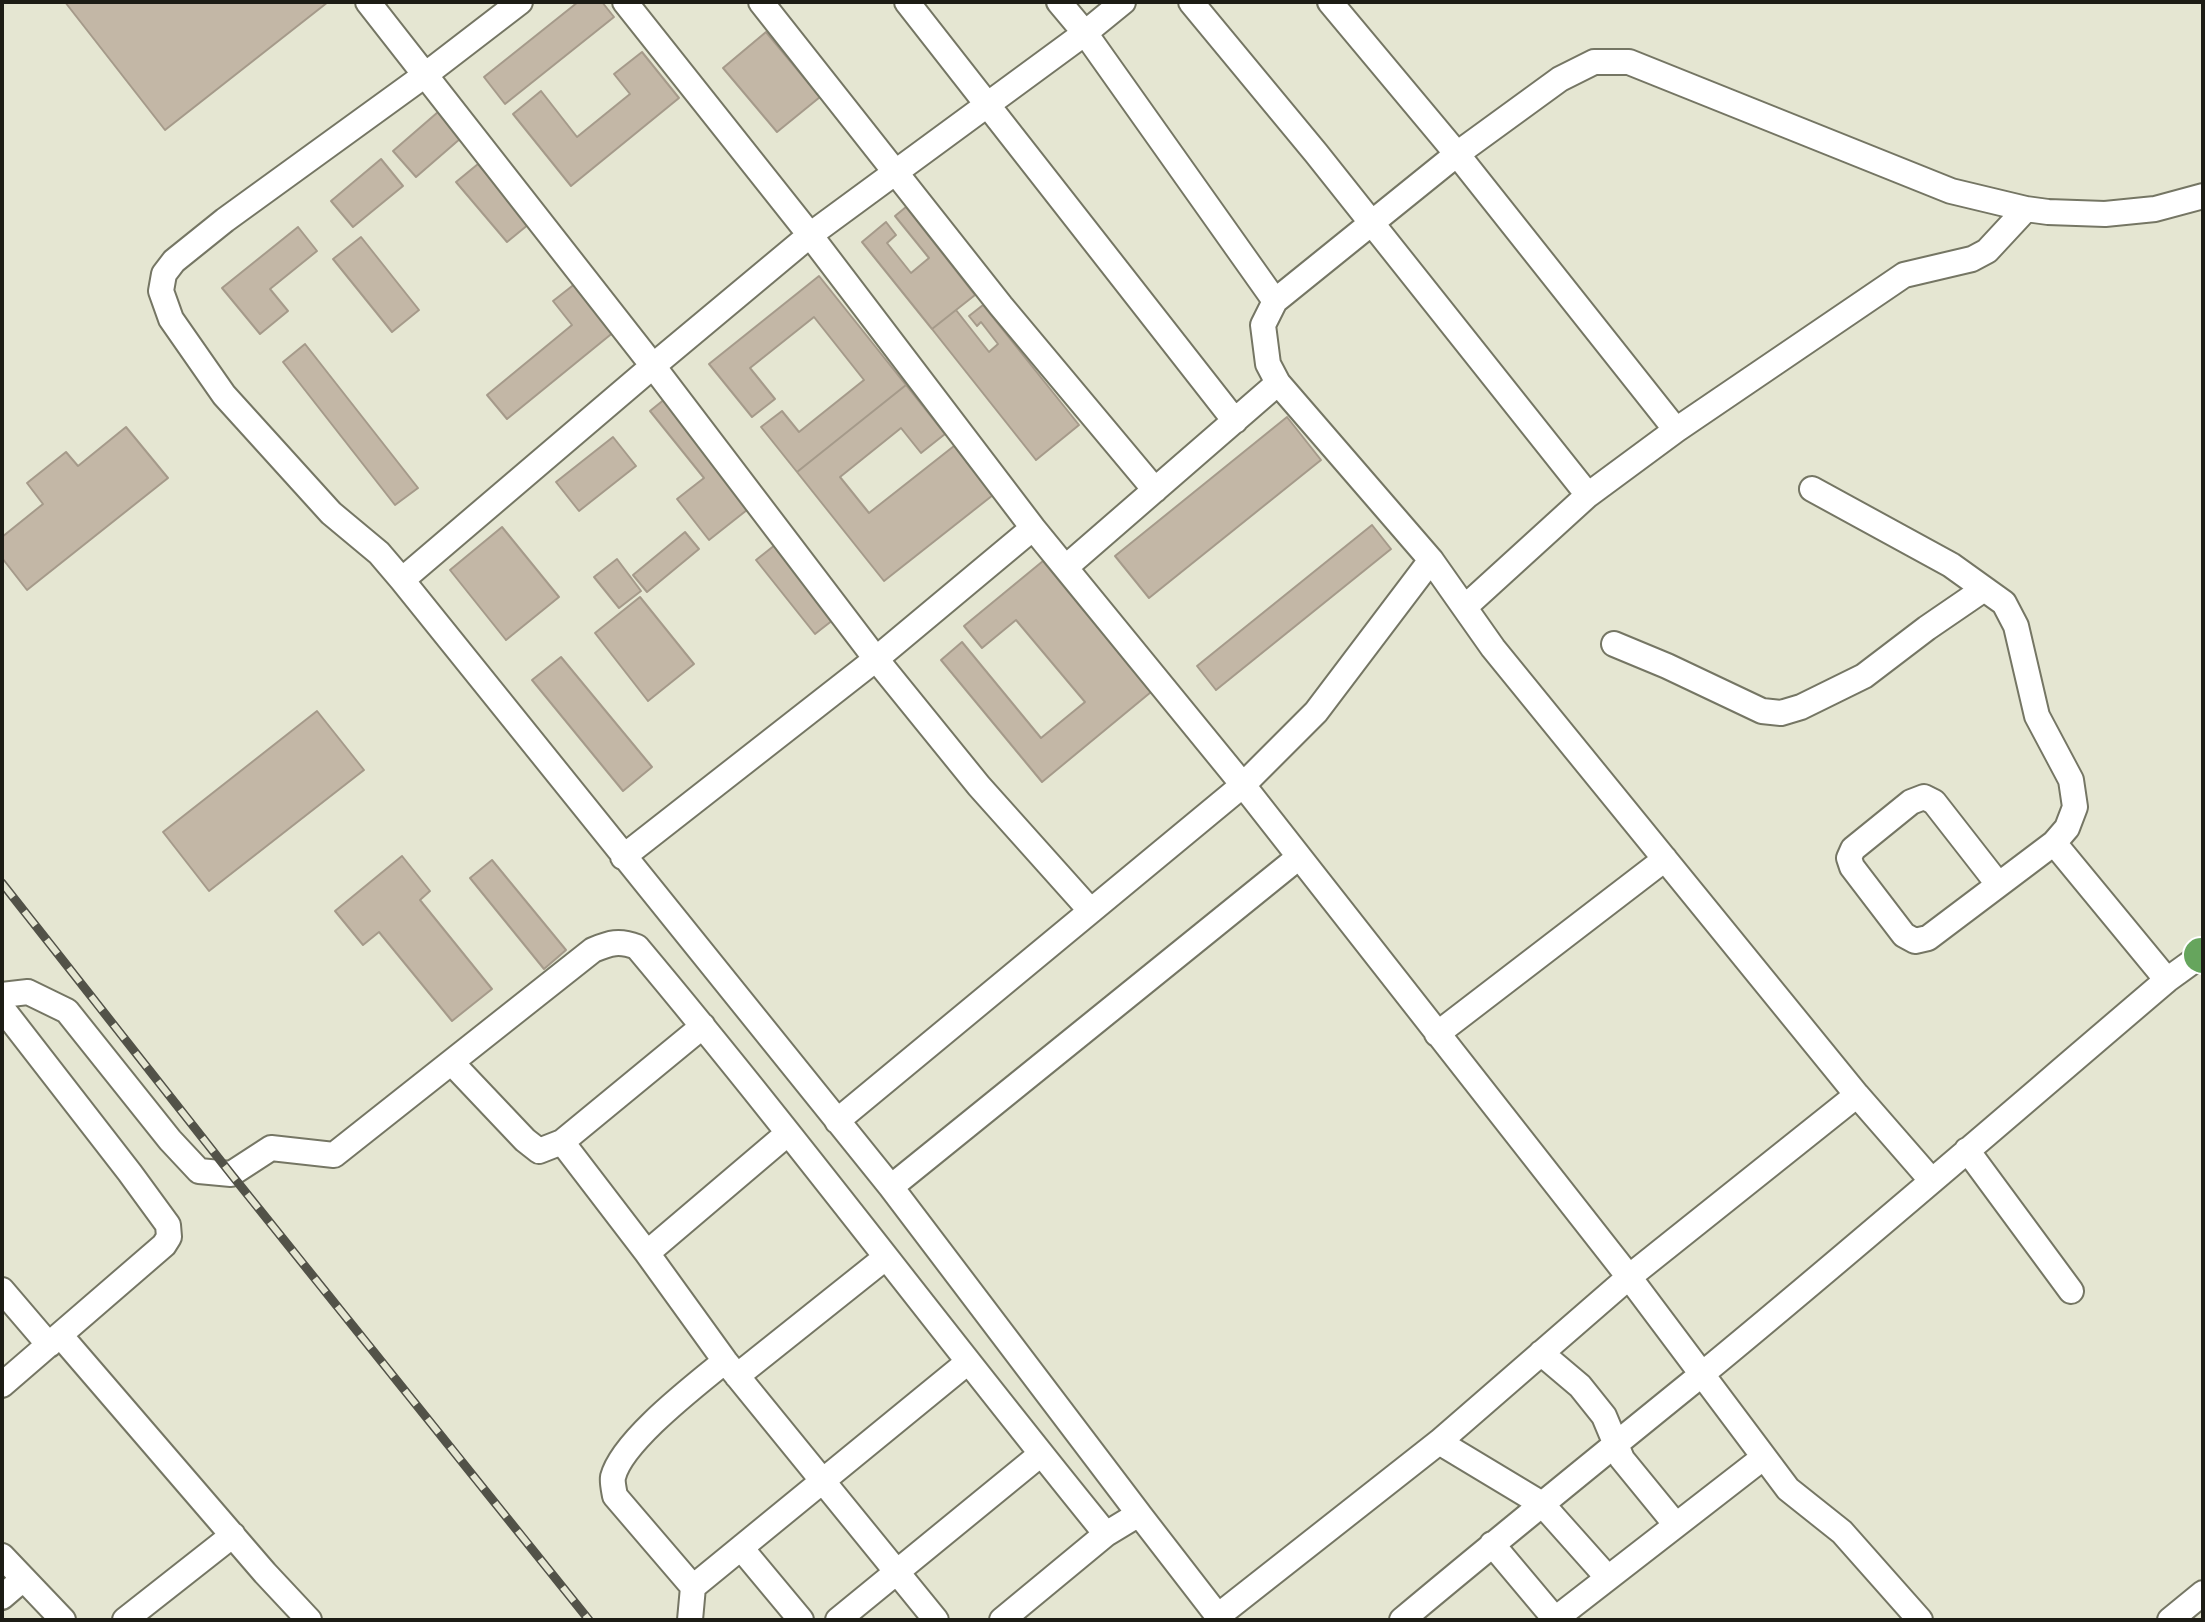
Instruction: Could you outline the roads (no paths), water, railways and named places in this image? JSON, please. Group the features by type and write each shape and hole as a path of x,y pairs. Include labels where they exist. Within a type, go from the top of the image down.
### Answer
{"street":[{"path":"368,2 653,366 876,659 979,786 1090,910"},
{"path":"520,2 174,261 164,274 161,291 171,319 224,395 331,513 379,553 402,580 891,1187 1219,1618 1439,1442 1629,1277 1857,1095"},
{"path":"625,2 810,235 1033,528 1243,785 1629,1277 1788,1489 1842,1532 1920,1620"},
{"path":"761,2 1001,306 1155,490"},
{"path":"907,2 1235,421"},
{"path":"1059,2 1085,33 1275,301"},
{"path":"402,580 810,235 1123,2"},
{"path":"1191,2 1588,495"},
{"path":"1330,2 1457,154 1676,430"},
{"path":"1932,1181 1857,1095 1493,648 1431,560 1278,383 1268,364 1263,325 1275,301 1457,154 1560,79 1594,62 1629,62 1951,191 2026,209 2105,214 2155,209 2203,196"},
{"path":"1465,607 1588,495 1676,430 1904,275 1972,259 1987,251 2026,209"},
{"path":"1066,567 1278,383"},
{"path":"1812,489 1951,565 2004,603 2016,626 2037,716 2071,780 2075,807 2067,828 2054,843 1928,938 1915,941 1904,935 1852,867 1849,858 1853,849 1911,802 1924,797 1934,802 1998,884"},
{"path":"623,857 876,659 1033,528"},
{"path":"837,1121 1243,785 1316,712 1431,560"},
{"path":"1614,644 1762,711 1781,713 1801,707 1864,676 1984,589"},
{"path":"1402,1620 1701,1375 2193,960 2054,843"},
{"path":"891,1187 1299,857"},
{"path":"1437,1034 1665,859"},
{"path":"2,995 28,992 67,1011 170,1140 199,1171 231,1174 271,1148 334,1155 593,950 623,942 637,947 1106,1534"},
{"path":"2,1008 130,1173 169,1229 164,1245 2,1385"},
{"path":"452,1063 539,1151 562,1142 703,1026"},
{"path":"647,1253 787,1134"},
{"path":"562,1142 731,1368 936,1620"},
{"path":"1967,1150 2071,1291"},
{"path":"693,1587 615,1496 612,1479 625,1454 667,1408 731,1368 885,1258"},
{"path":"2,1290 54,1340 309,1620"},
{"path":"1541,1353 1580,1386 1604,1416 1622,1459 1676,1525"},
{"path":"690,1620 693,1587 968,1362"},
{"path":"1439,1442 1542,1504 1608,1578"},
{"path":"838,1620 1041,1454"},
{"path":"1492,1544 1554,1620 1764,1457"},
{"path":"1002,1620 1106,1534 1139,1514"},
{"path":"125,1620 233,1535"},
{"path":"741,1548 801,1620"},
{"path":"2,1556 63,1620"},
{"path":"2,1597 23,1579"},
{"path":"2170,1620 2203,1593"}],"railway":[{"path":"2,883 589,1620"}]}
